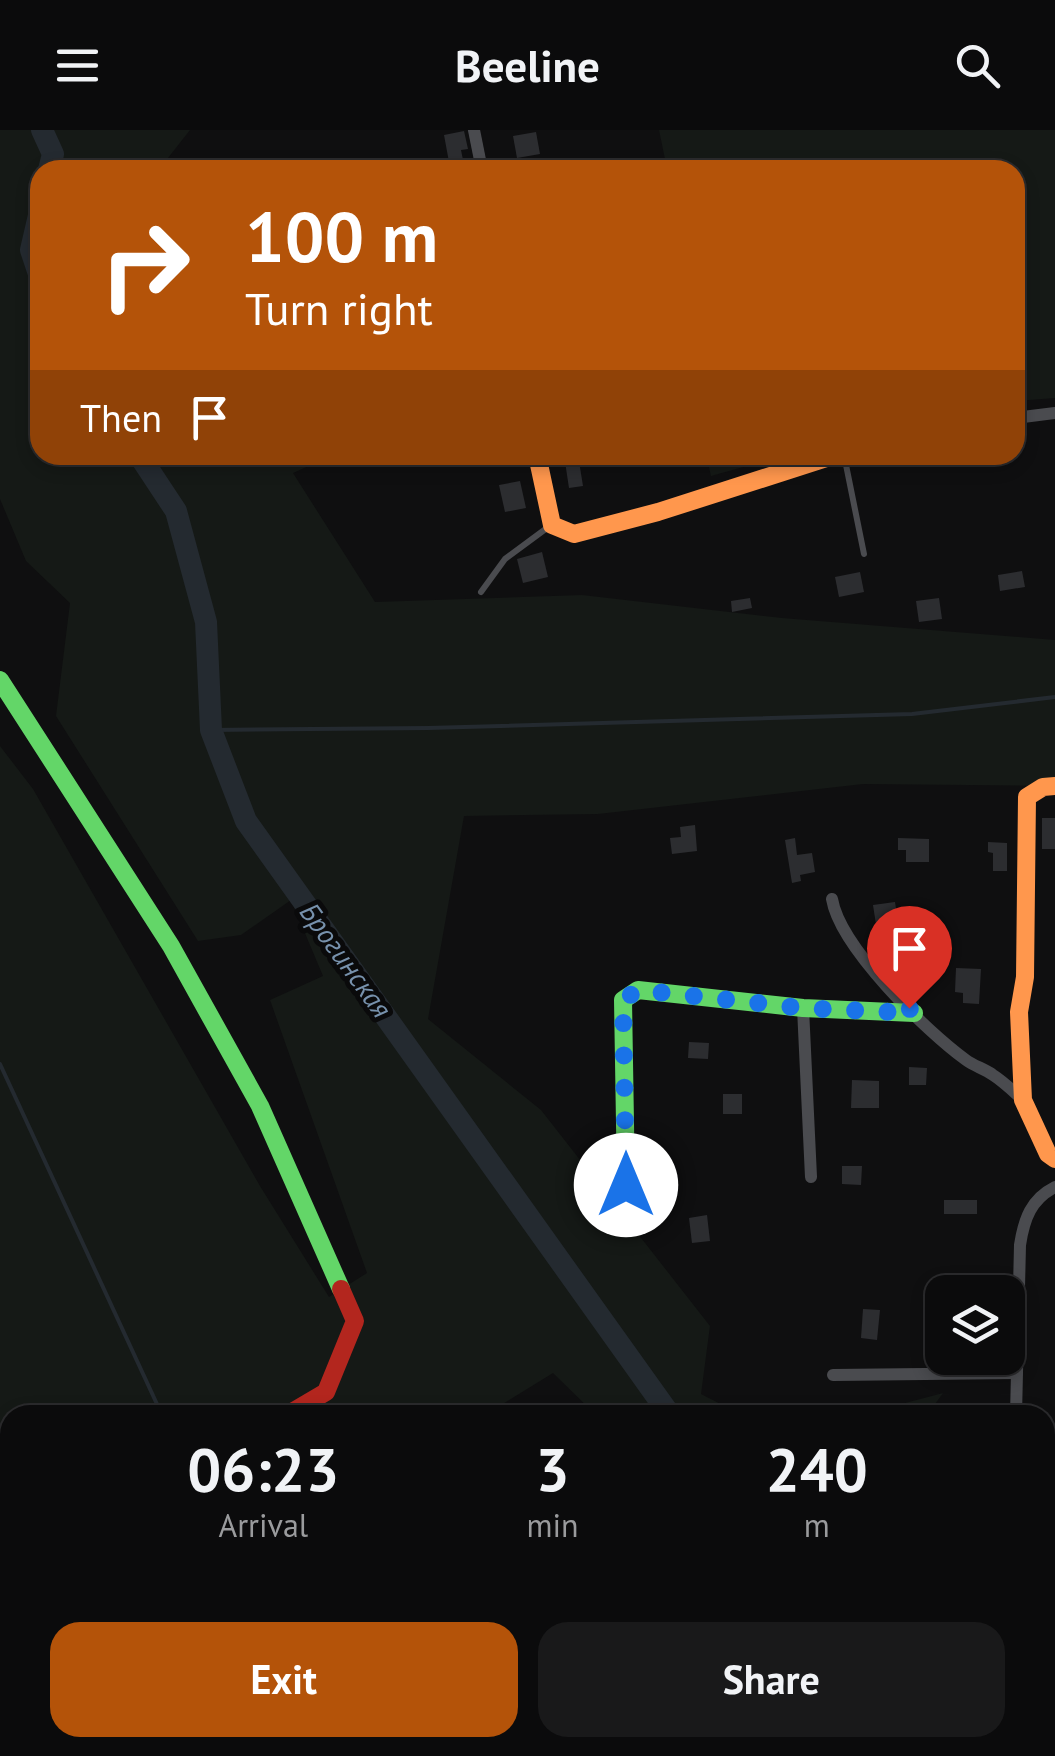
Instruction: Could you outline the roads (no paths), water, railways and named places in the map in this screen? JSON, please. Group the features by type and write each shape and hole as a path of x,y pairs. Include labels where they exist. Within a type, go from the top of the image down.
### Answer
{"street":[{"path":"474,130 480,160"},
{"path":"1025,417 1055,413"},
{"path":"539,465 552,525 574,534 675,507 805,465"},
{"path":"0,680 171,946 251,1090 355,1321 326,1392 304,1405"},
{"path":"1055,786 1042,786 1026,798 1025,977 1020,1012 1024,1100 1048,1154 1055,1159"},
{"path":"832,899 834,914 879,977 969,1062 992,1073 1024,1100"},
{"path":"626,1185 623,1000 638,990 803,1008 914,1013"},
{"path":"803,1008 811,1176"},
{"path":"1021,1275 1024,1219 1041,1194 1055,1187"},
{"path":"833,1375 925,1374"},
{"path":"1016,1405 1017,1375"}],"lane":[{"path":"846,465 864,554"},
{"path":"481,592 505,558 552,525"}],"waterway":[{"name":"Брогинская","path":"42,130 53,154 52,160"},
{"name":"Брогинская","path":"146,465 176,511 206,622 211,730 246,821 663,1405"},
{"path":"211,730 912,714 1055,697"},
{"path":"0,1064 157,1405"}]}
